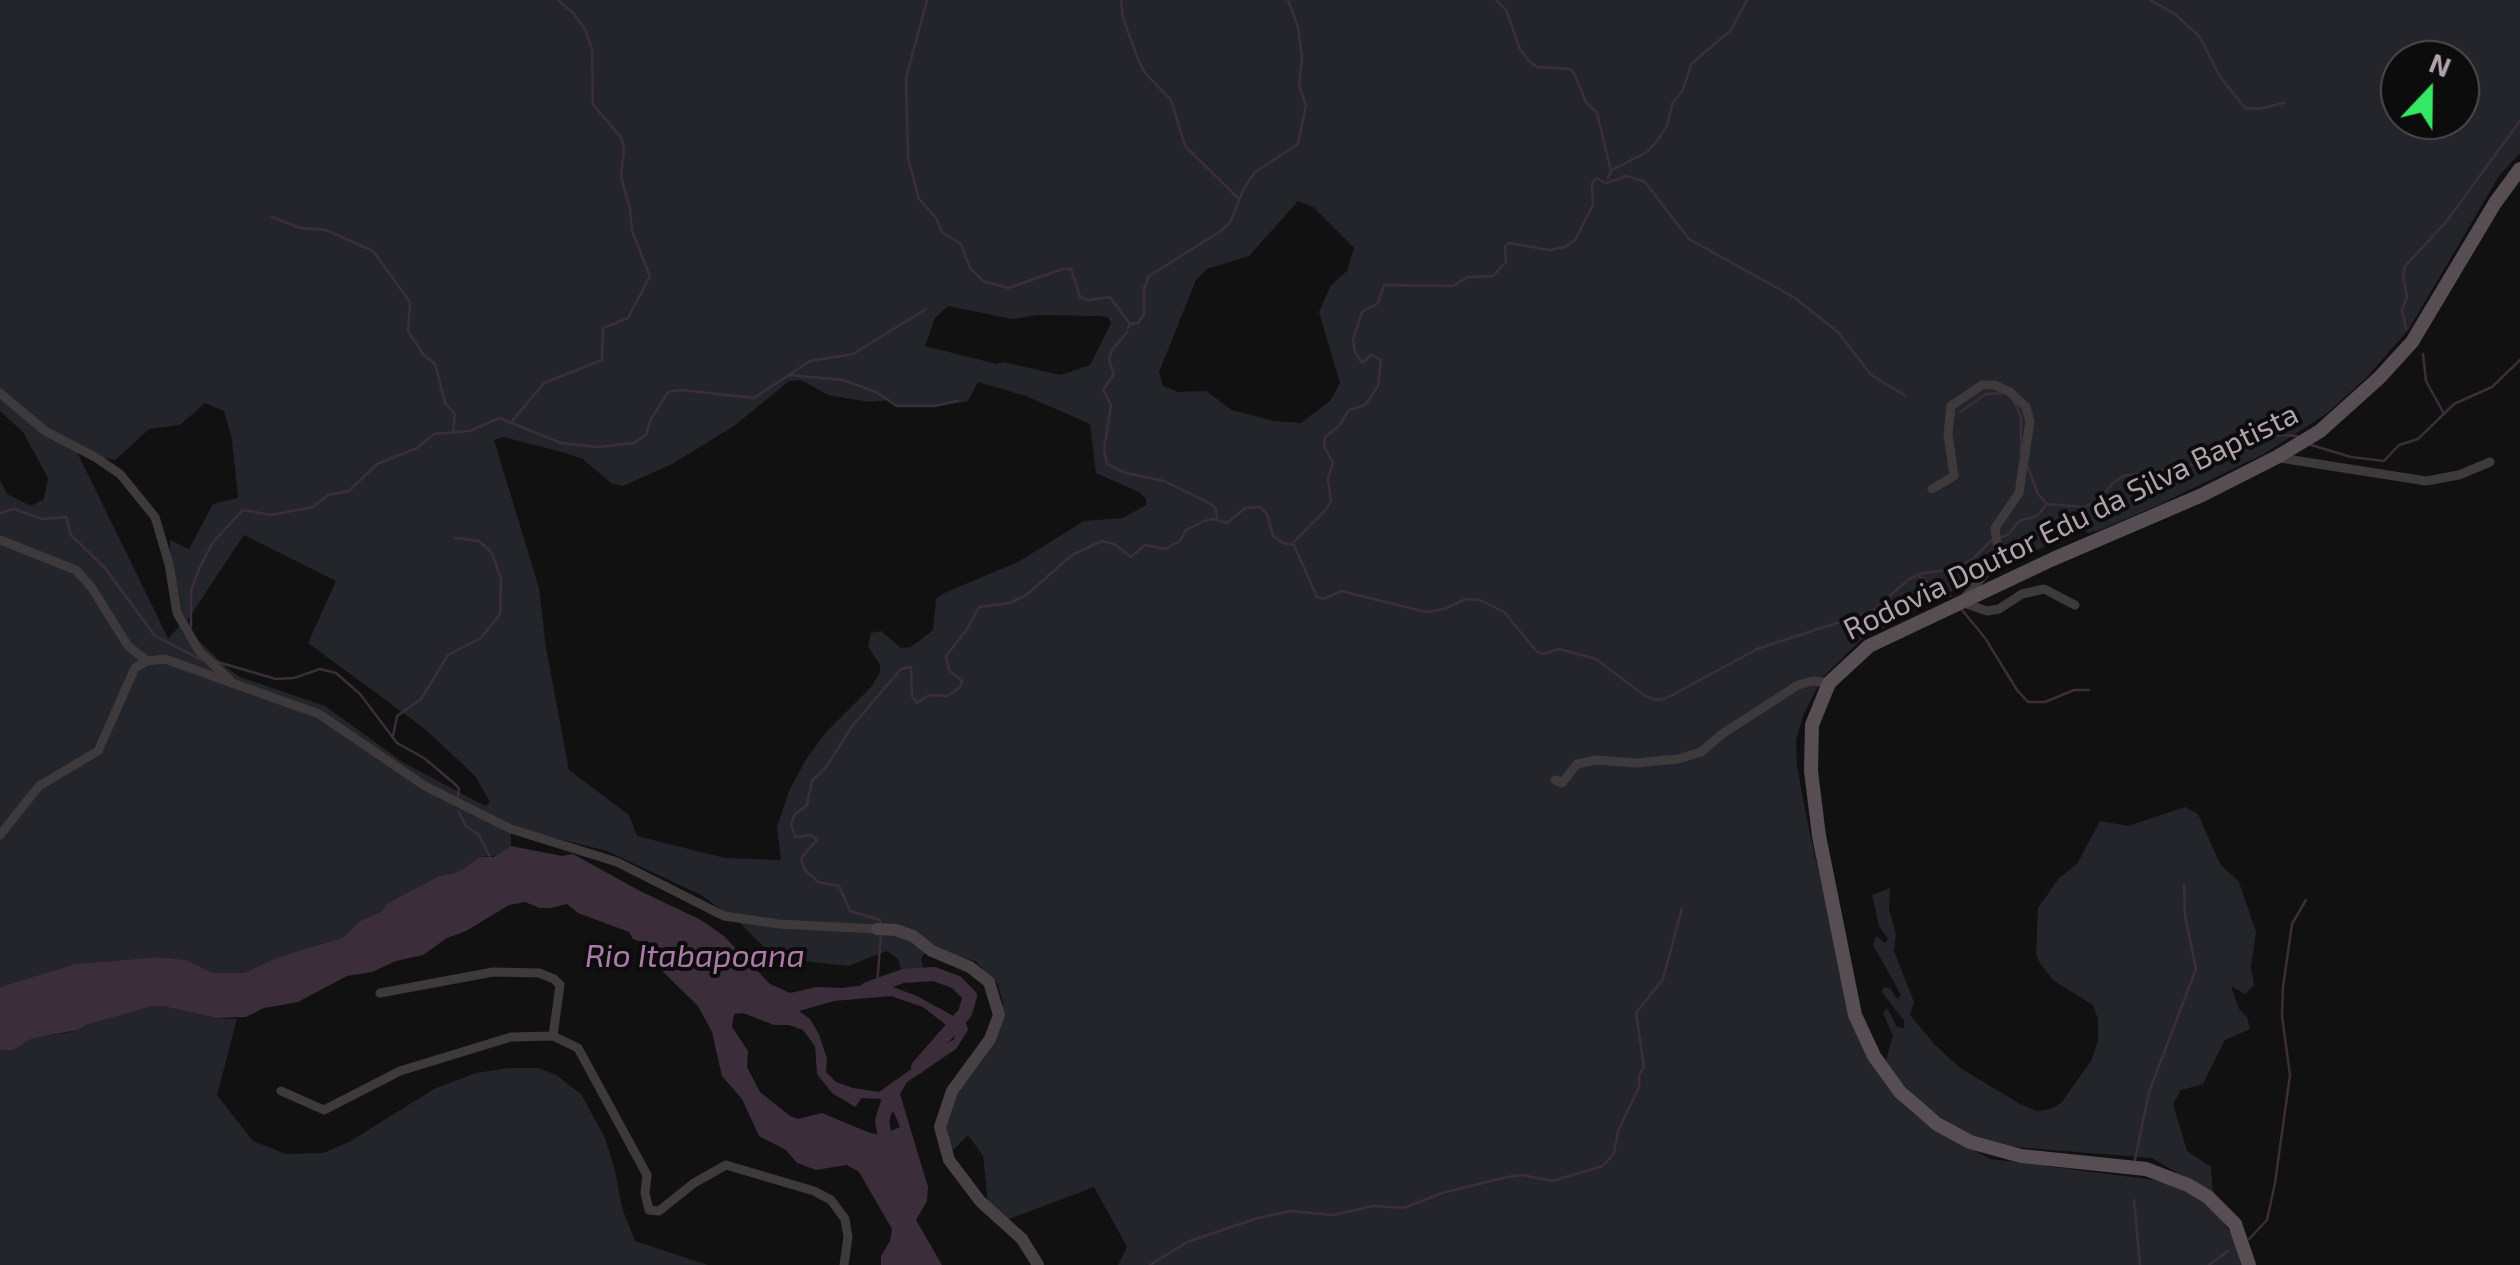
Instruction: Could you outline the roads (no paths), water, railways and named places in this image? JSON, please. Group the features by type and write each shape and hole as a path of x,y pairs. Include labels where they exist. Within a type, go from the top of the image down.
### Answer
{"main road":[{"name":"Rodovia Doutor Edu da Silva Baptista","path":"2249,1265 2240,1234 2228,1216 2188,1185 2146,1169 2021,1156 1970,1142 1951,1134 1916,1107 1883,1068 1856,1015 1821,851 1812,725 1828,683 1869,646 2202,495 2277,457 2333,420 2412,342 2520,169"}],"street":[{"path":"1932,489 1954,476 1948,434 1951,406 1982,386 1995,384 2010,392 2026,407 2030,422 2020,493 1995,528 1995,562 1961,602 1987,611 2000,609 2022,594 2044,588 2075,605"},
{"path":"0,393 45,432 95,456 120,474 154,517 169,564 176,613 200,651 232,682"},
{"path":"2277,457 2426,481 2458,475 2490,462"},
{"path":"0,540 76,570 92,588 128,646 147,661"},
{"path":"0,836 39,786 98,751 135,668 147,661 166,659 318,714 425,786 511,830 617,862 724,916 779,924 881,929 913,936 932,952 970,967 989,982 999,1015 990,1039 952,1092 940,1127 949,1160 980,1200 1022,1239 1038,1265"},
{"path":"1554,780 1562,783 1578,764 1596,760 1637,763 1678,759 1701,752 1798,685 1812,681 1828,683"},
{"path":"380,993 493,972 539,973 554,978 560,985 553,1036"},
{"path":"282,1091 324,1110 400,1071 511,1037 553,1036 578,1048 648,1175 649,1210 659,1211 694,1183 726,1165 814,1191 831,1200 845,1219 848,1236 844,1265"}],"water":[{"name":"Rio Itabapoana","path":"511,846 562,856 573,854 701,920 724,936 770,984 790,993 817,987 882,983 917,996 966,1023 968,1030 956,1049 907,1082 900,1094 928,1187 927,1201 916,1220 942,1265 881,1265 892,1229 859,1172 847,1165 816,1170 797,1163 786,1150 759,1136 742,1099 722,1076 712,1032 698,1006 652,961 654,946 578,913 567,904 550,908 525,902 509,905 423,955 347,976 298,1002 264,1008 246,1017 216,1018 163,1006 149,1007 77,1030 31,1039 13,1050 0,1050 0,988 7,985 75,964 159,957 187,960 213,973 244,973 278,957 342,938 360,921 382,911 386,904 439,876 458,872 480,857 494,857","holes":["891,996 923,1007 955,1032 954,1039 879,1092 836,1082 826,1072 827,1059 819,1034 810,1019 799,1011 834,1001","743,1013 774,1025 803,1030 815,1046 817,1074 832,1093 855,1107 862,1098 880,1099 894,1113 900,1127 882,1135 822,1113 798,1119 790,1116 760,1092 747,1067 748,1051 732,1027 734,1014"]}],"waterway":[{"path":"512,421 544,383 602,360 603,328 628,318 650,276 632,231 621,177 621,137 593,105 592,49 585,29 558,0"},
{"path":"927,0 906,78 908,158 919,199 936,218 942,232 961,244 970,268 983,281 1008,288 1071,269 1080,297 1110,297 1130,324"},
{"path":"1121,0 1123,18 1138,59 1145,73 1171,100 1185,146 1238,198"},
{"path":"1128,328 1144,314 1144,288 1149,276 1221,231 1230,223 1255,172 1298,144 1306,105 1299,86 1302,58 1298,27 1288,0"},
{"path":"1496,0 1506,10 1520,49 1529,61 1537,67 1570,69 1574,73 1586,102 1597,113 1611,171 1608,178"},
{"path":"1612,170 1647,152 1658,140 1667,126 1672,104 1683,90 1691,64 1731,30 1747,0"},
{"path":"2150,0 2175,14 2200,37 2220,77 2245,108 2284,103"},
{"path":"2406,329 2402,310 2407,297 2405,266 2446,222 2520,121"},
{"path":"1293,543 1331,501 1328,479 1333,463 1324,446 1325,437 1339,426 1349,410 1365,405 1378,386 1381,360 1371,355 1362,363 1353,340 1362,312 1378,303 1384,285 1453,286 1468,277 1493,276 1506,262 1508,243 1550,250 1565,247 1575,240 1593,205 1592,184 1596,178 1606,183 1627,176 1645,182 1689,239 1795,298 1839,333 1871,375 1906,396"},
{"path":"272,217 300,228 326,230 373,251 410,302 408,331 435,364 445,403 455,414 453,432"},
{"path":"191,628 191,591 199,569 213,542 243,510 271,515 313,507 328,495 349,491 377,464 417,448 434,434 470,431 499,418 561,443 597,447 634,443 646,435 668,392 754,398 810,361 853,354 926,309"},
{"path":"1127,332 1112,350 1109,360 1114,374 1103,390 1111,405 1104,450 1107,464 1126,473 1164,481 1211,504 1217,518"},
{"path":"2423,354 2426,381 2443,412"},
{"path":"2311,445 2351,457 2384,461 2399,445 2418,439 2454,404 2492,387 2520,360"},
{"path":"789,375 843,380 876,392 897,406 958,401"},
{"path":"1960,412 1986,394 2002,393"},
{"path":"2013,400 2021,416 2021,455"},
{"path":"2027,465 2038,494 2047,504 2084,507 2097,502 2123,476 2228,459 2276,435 2297,436"},
{"path":"1999,538 2009,534 2019,521 2037,516 2046,505"},
{"path":"881,926 880,920 850,911 839,886 818,882 804,869 801,858 817,840 811,835 795,837 791,824 795,814 807,805 812,781 901,669 911,667 912,696 917,703 929,695 948,696 962,681 949,670 946,656 979,607 1009,603 1025,596 1072,555 1102,541 1114,544 1131,557 1145,545 1165,549 1180,541 1186,530 1204,521 1227,523 1245,508 1260,507 1267,514 1273,536 1294,545 1317,597 1324,599 1341,591 1426,612 1466,599 1480,600 1504,612 1537,652 1559,649 1596,659 1645,696 1657,700 1757,649 1873,611 1909,579 1956,569 1992,540"},
{"path":"0,513 14,509 42,519 66,517 71,535 105,568 155,636 202,660"},
{"path":"393,736 397,716 421,699 448,655 481,638 500,614 501,579 492,553 479,541 455,538"},
{"path":"1918,576 1950,596"},
{"path":"1962,610 2028,702 2045,702 2074,690 2089,690"},
{"path":"214,661 276,679 294,678 320,669 336,673 360,694 397,743 424,758 456,785 458,797"},
{"path":"459,812 465,825 479,835 491,859"},
{"path":"2135,1160 2149,1092 2196,969 2185,915 2184,884"},
{"path":"2249,1239 2267,1220 2275,1183 2290,1075 2282,1016 2283,987 2292,924 2306,900"},
{"path":"1150,1265 1187,1242 1258,1218 1291,1211 1333,1215 1373,1206 1404,1208 1442,1193 1507,1177 1522,1175 1552,1181 1603,1166 1614,1153 1618,1131 1644,1067 1636,1013 1663,979 1682,908"},
{"path":"877,985 881,934"},
{"name":"Rio Itabapoana","path":"867,989 903,976 934,974 956,982 970,996 965,1013 918,1067"},
{"name":"Rio Itabapoana","path":"888,1153 882,1121 891,1092"},
{"path":"2134,1200 2140,1265"},
{"path":"2209,1265 2228,1251"}]}
